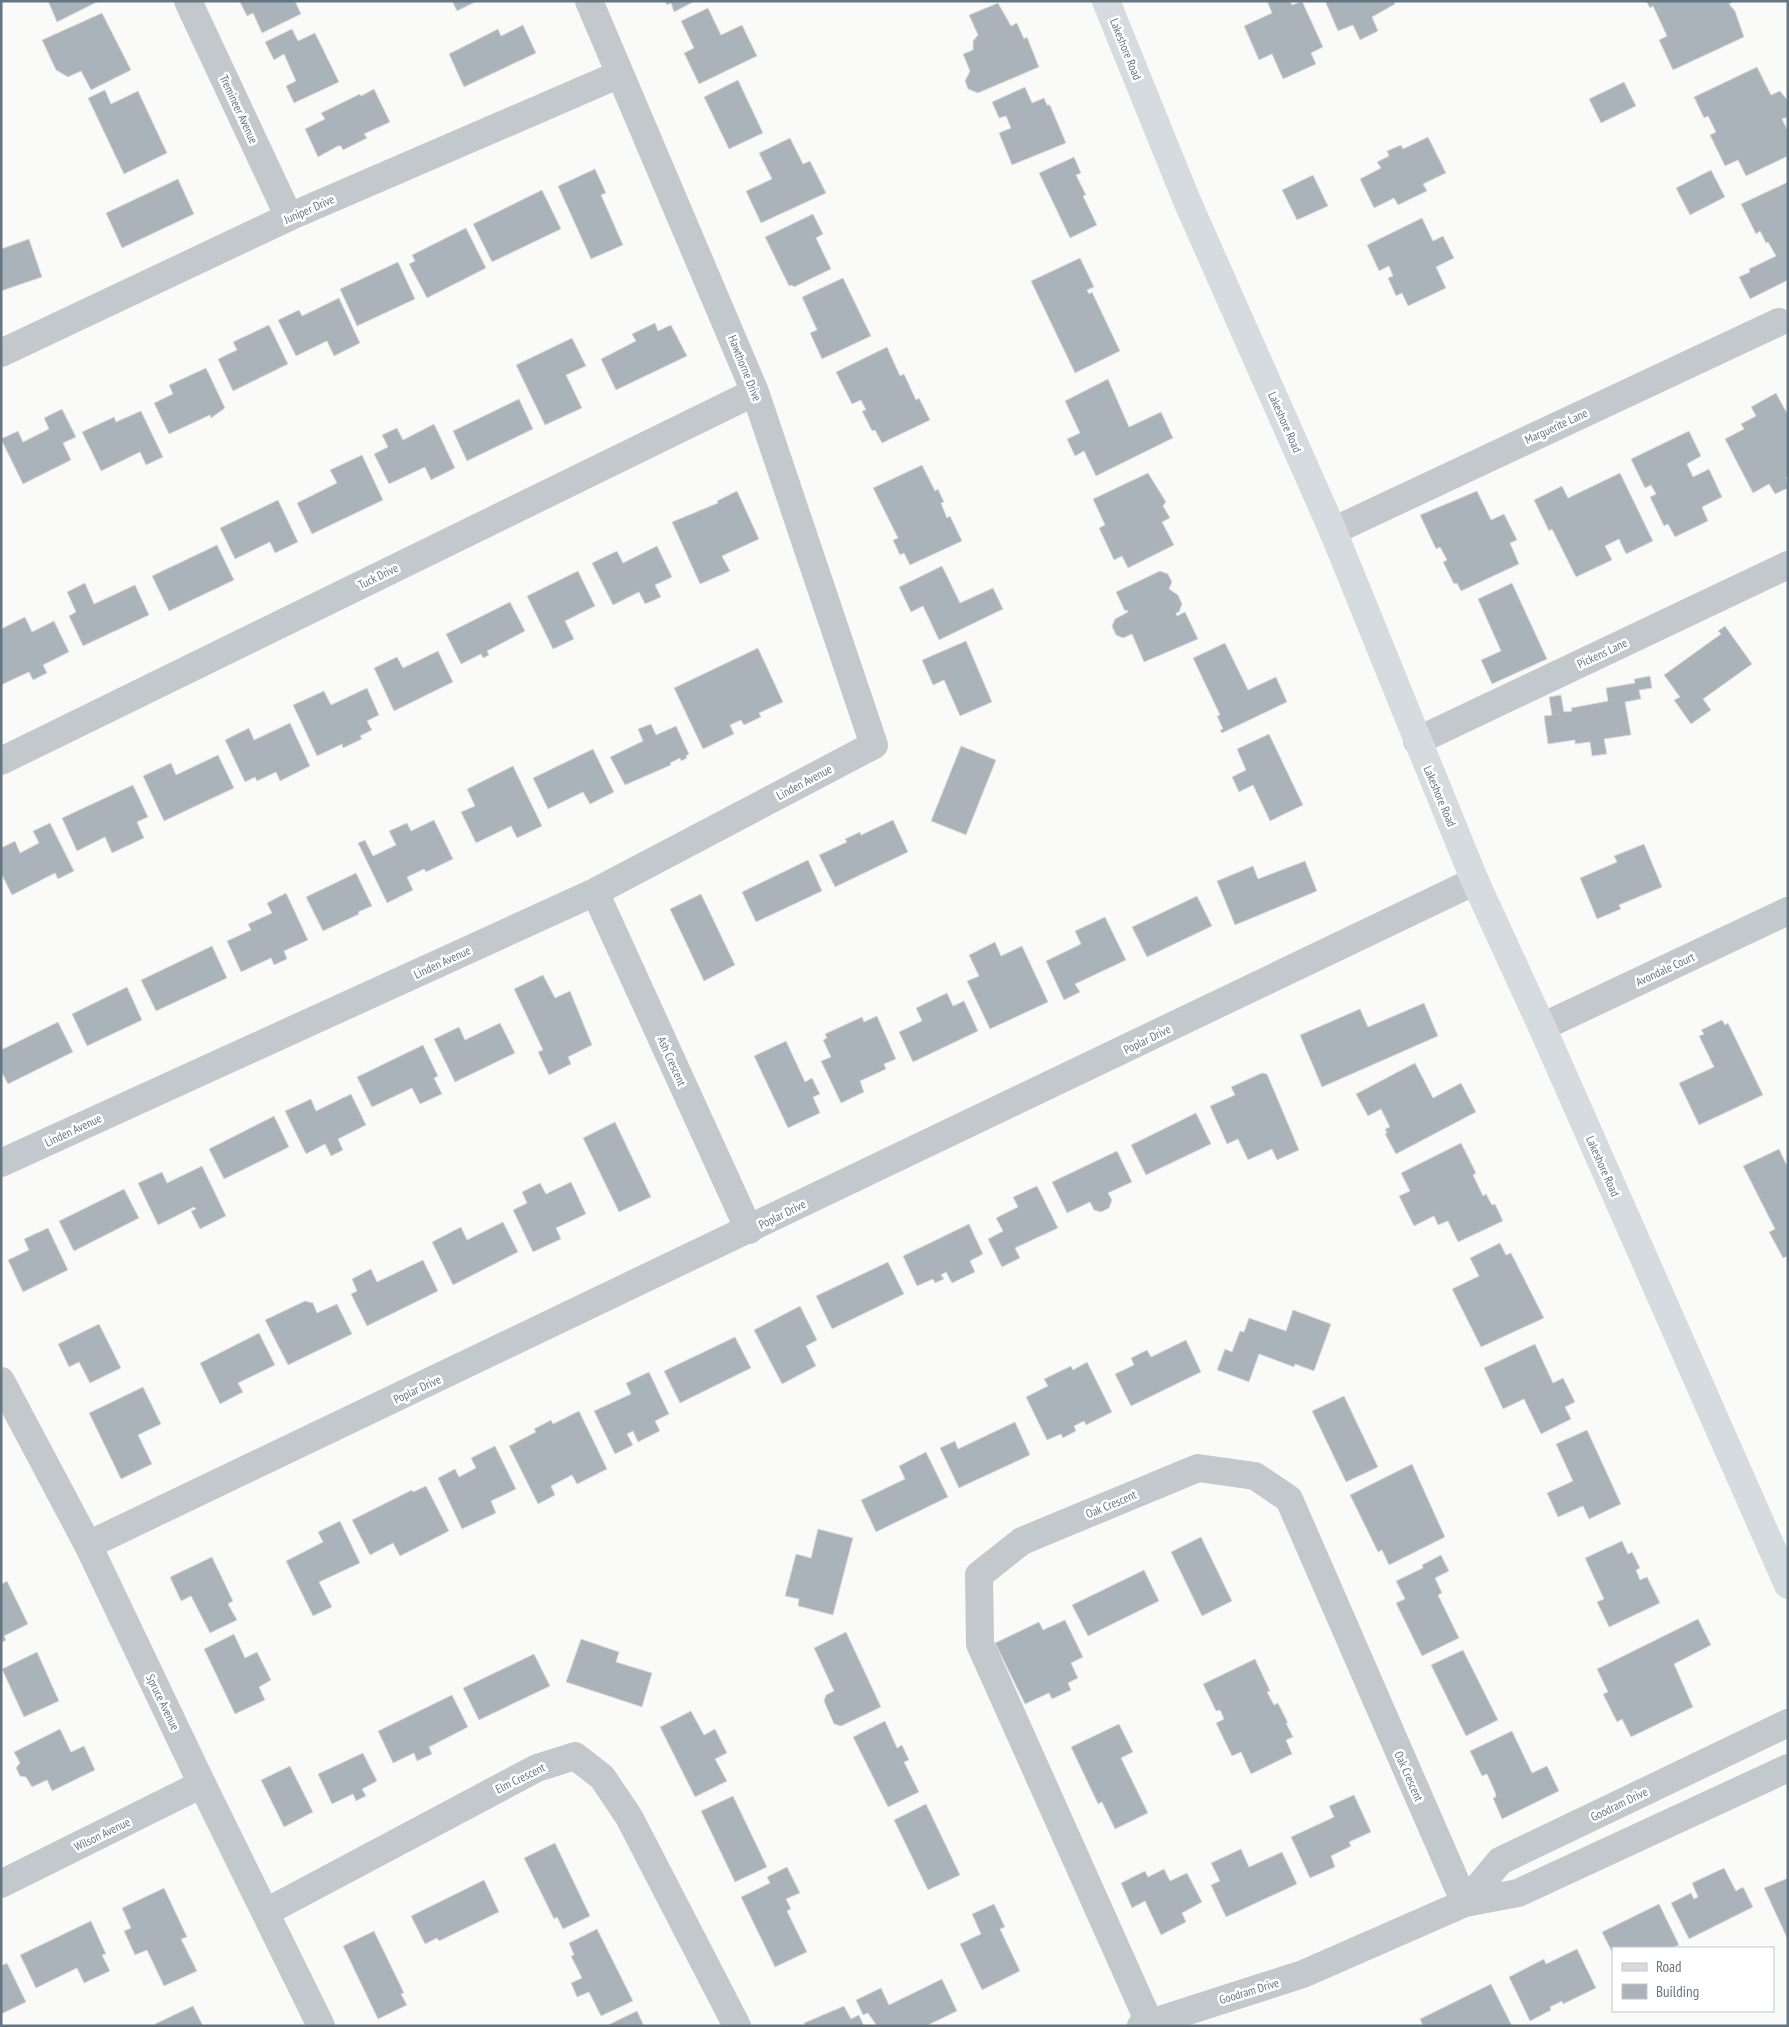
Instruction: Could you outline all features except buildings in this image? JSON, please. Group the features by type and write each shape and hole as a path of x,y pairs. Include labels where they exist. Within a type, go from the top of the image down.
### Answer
{"main road":[{"name":"Lakeshore Road","path":"1106,1 1187,201 1333,531 1475,881 1542,1027 1788,1584"}],"street":[{"name":"Tremineer Avenue","path":"188,1 290,217"},
{"name":"Hawthorne Drive","path":"589,1 755,392 874,745"},
{"name":"Juniper Drive","path":"1,353 290,217 620,74"},
{"name":"Marguerite Lane","path":"1333,531 1779,322"},
{"name":"Tuck Drive","path":"1,761 755,392"},
{"name":"Pickens Lane","path":"1417,741 1788,565"},
{"name":"Linden Avenue","path":"1,1163 595,892 874,745"},
{"name":"Poplar Drive","path":"88,1545 1475,881"},
{"name":"Ash Crescent","path":"595,892 749,1230"},
{"name":"Avondale Court","path":"1542,1027 1788,911"},
{"name":"Spruce Avenue","path":"1,1381 88,1545 202,1784 321,2026"},
{"name":"Oak Crescent","path":"1145,2024 980,1644 979,1575 1022,1541 1198,1468 1255,1476 1289,1500 1465,1903"},
{"name":"Goodram Drive","path":"1465,1903 1500,1861 1788,1724"},
{"name":"Elm Crescent","path":"266,1912 537,1768 575,1756 602,1776 628,1817 737,2026"},
{"name":"Goodram Drive","path":"1145,2024 1303,1974 1465,1903 1518,1893 1788,1768"},
{"name":"Wilson Avenue","path":"1,1884 202,1784"}]}
